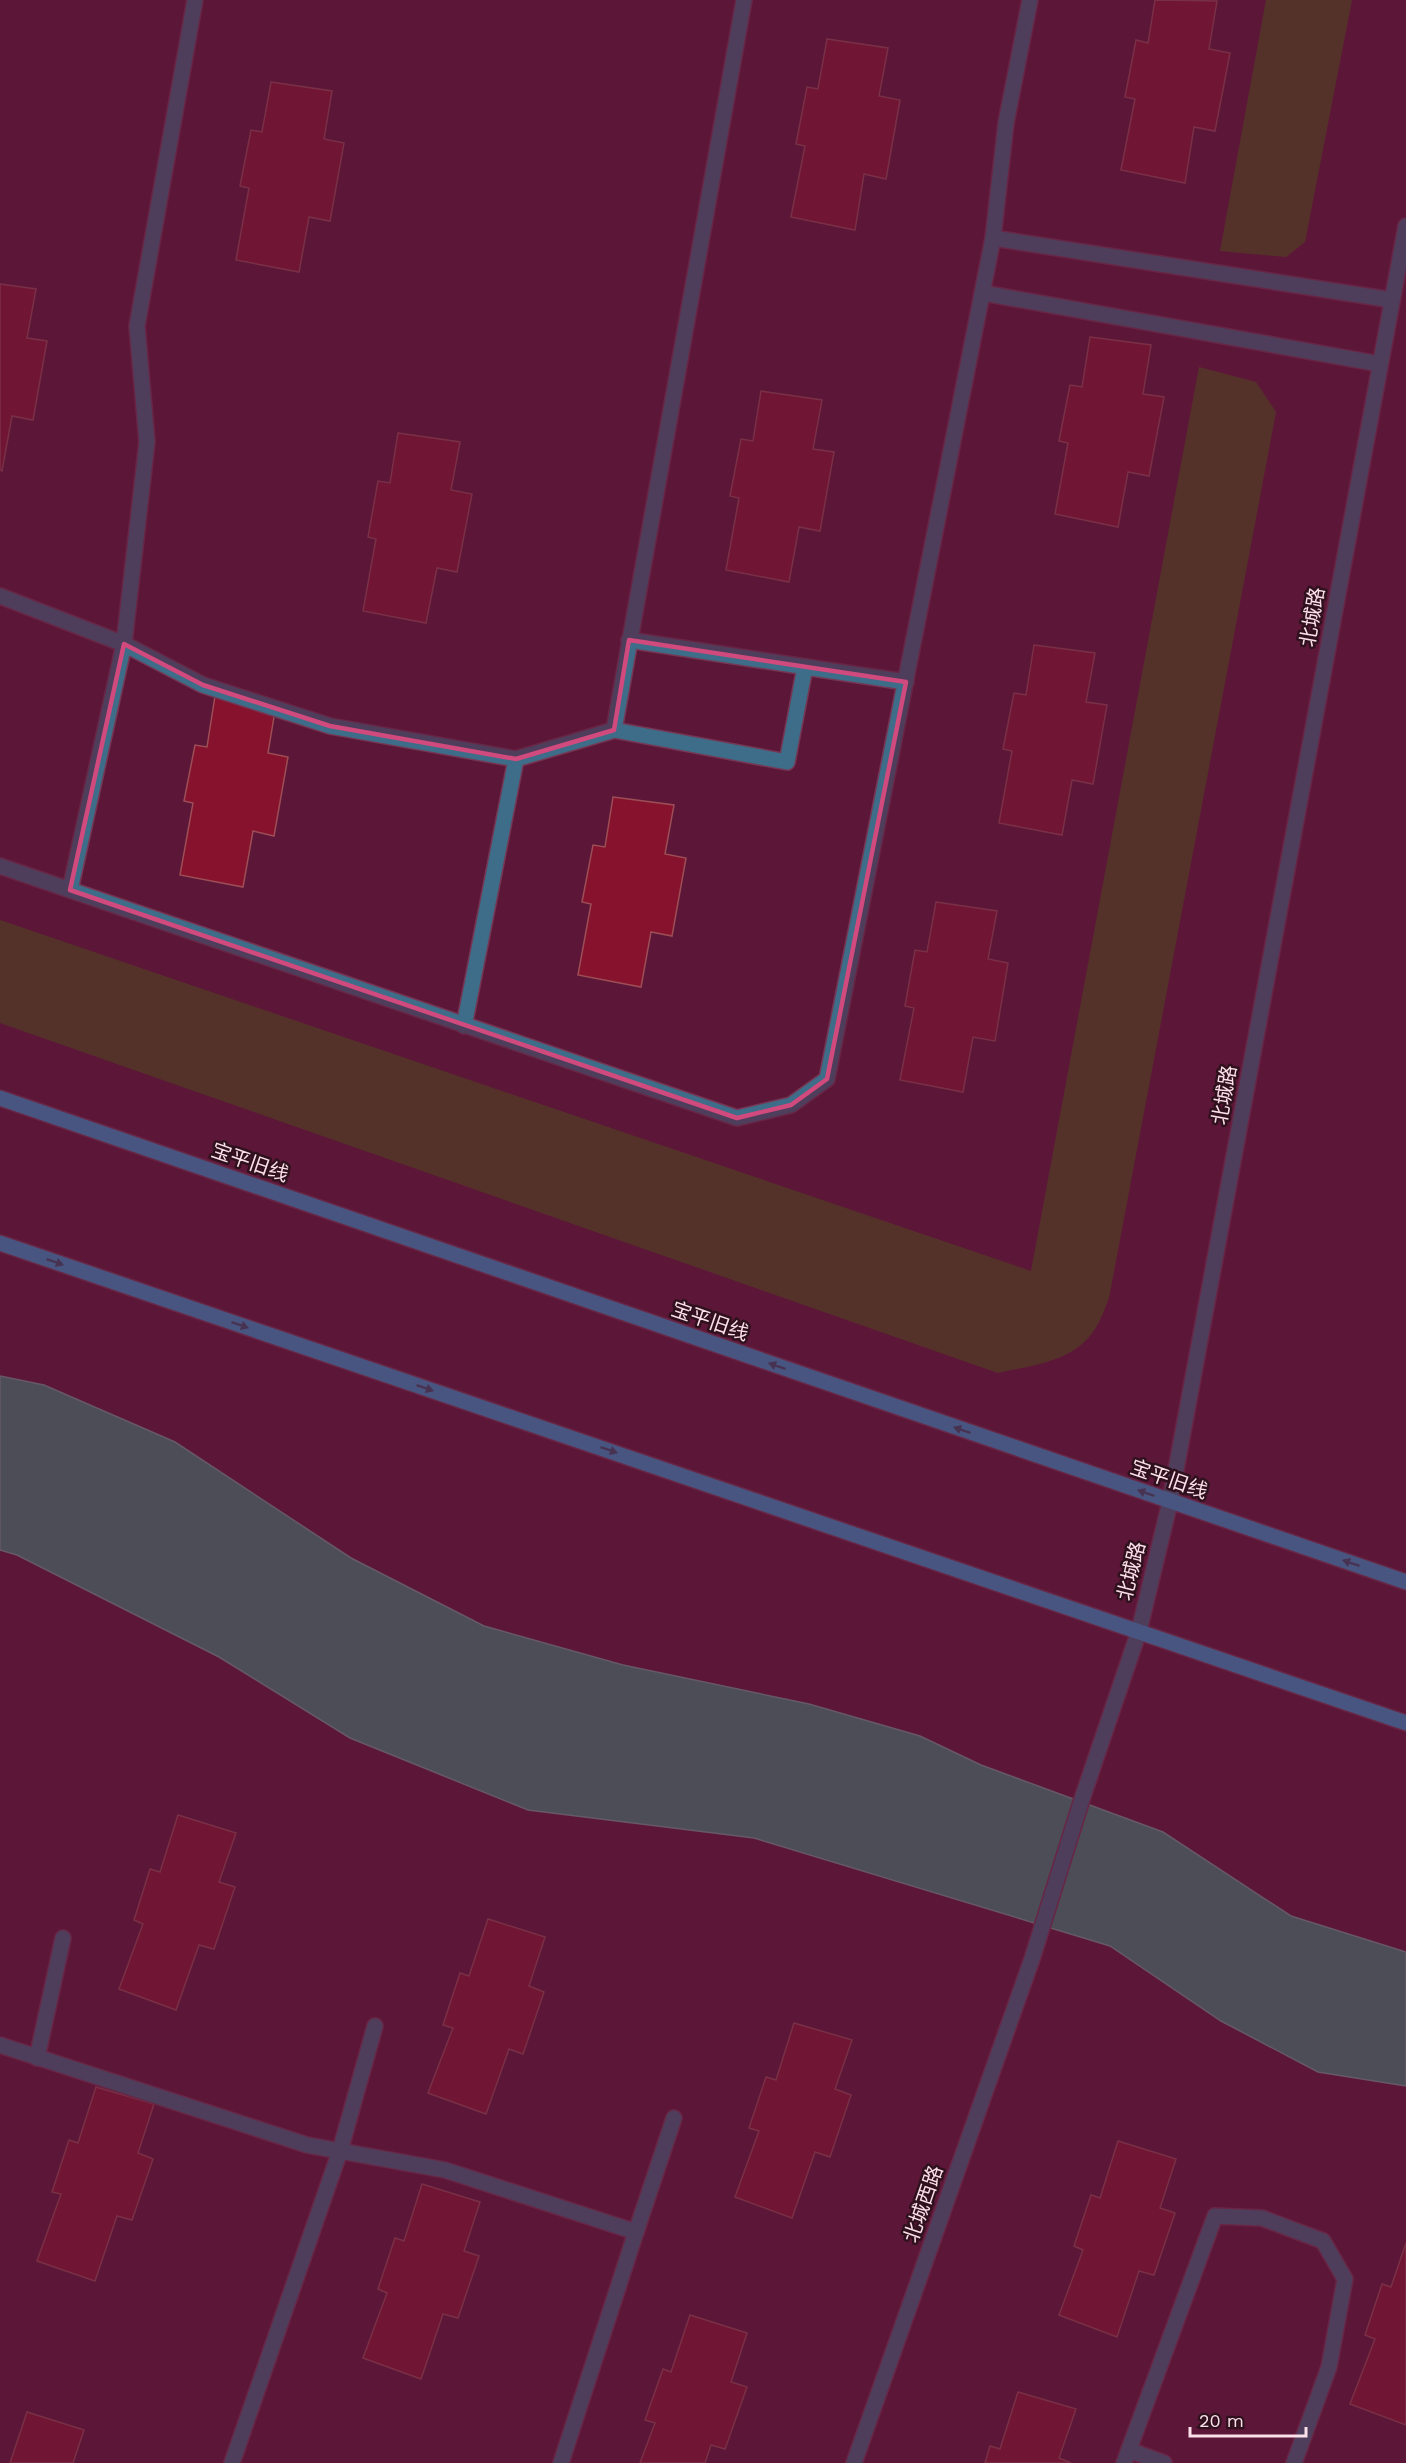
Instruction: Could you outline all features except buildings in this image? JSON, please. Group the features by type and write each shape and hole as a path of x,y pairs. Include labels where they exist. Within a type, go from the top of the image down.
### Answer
{"main road":[{"name":"宝平旧线","path":"0,1098 1406,1582"},
{"path":"0,1243 1406,1723"}],"street":[{"path":"70,890 124,644 147,442 137,326 195,0"},
{"path":"614,730 744,0"},
{"path":"0,866 737,1118 792,1105 827,1079 983,293 993,237 1006,123 1030,0"},
{"name":"北城路","path":"1032,1959 1083,1796 1139,1630 1170,1502 1406,226"},
{"path":"993,237 1392,300"},
{"path":"983,293 1380,364"},
{"path":"0,596 124,644 203,685 330,726 516,759 614,730 787,762 805,667 814,668"},
{"path":"630,640 906,682"},
{"path":"464,1026 516,759"},
{"path":"37,2058 63,1938"},
{"name":"北城西路","path":"854,2463 1032,1959"},
{"path":"232,2463 339,2151 375,2026"},
{"path":"1,2046 307,2145 445,2170 636,2232"},
{"path":"561,2463 674,2118"},
{"path":"1164,2463 1126,2457 1215,2216 1262,2218 1323,2241 1345,2278 1329,2367 1294,2463"}],"highlighted area":[{"path":"629,640 906,682 827,1079 791,1105 737,1118 70,890 124,644 203,685 330,726 516,759 614,730"}],"shaded area":[{"path":"1266,0 1352,0 1305,242 1286,257 1220,251"},
{"path":"1199,367 1256,382 1276,412 1109,1298 1095,1329 1076,1349 1039,1364 998,1373 0,1023 0,920 1031,1271"},
{"path":"0,1376 44,1385 175,1442 351,1558 484,1626 623,1665 809,1704 920,1736 981,1765 1163,1832 1291,1916 1406,1952 1406,2086 1318,2072 1221,2021 1110,1946 754,1838 528,1810 350,1738 219,1657 17,1555 0,1550"}]}
